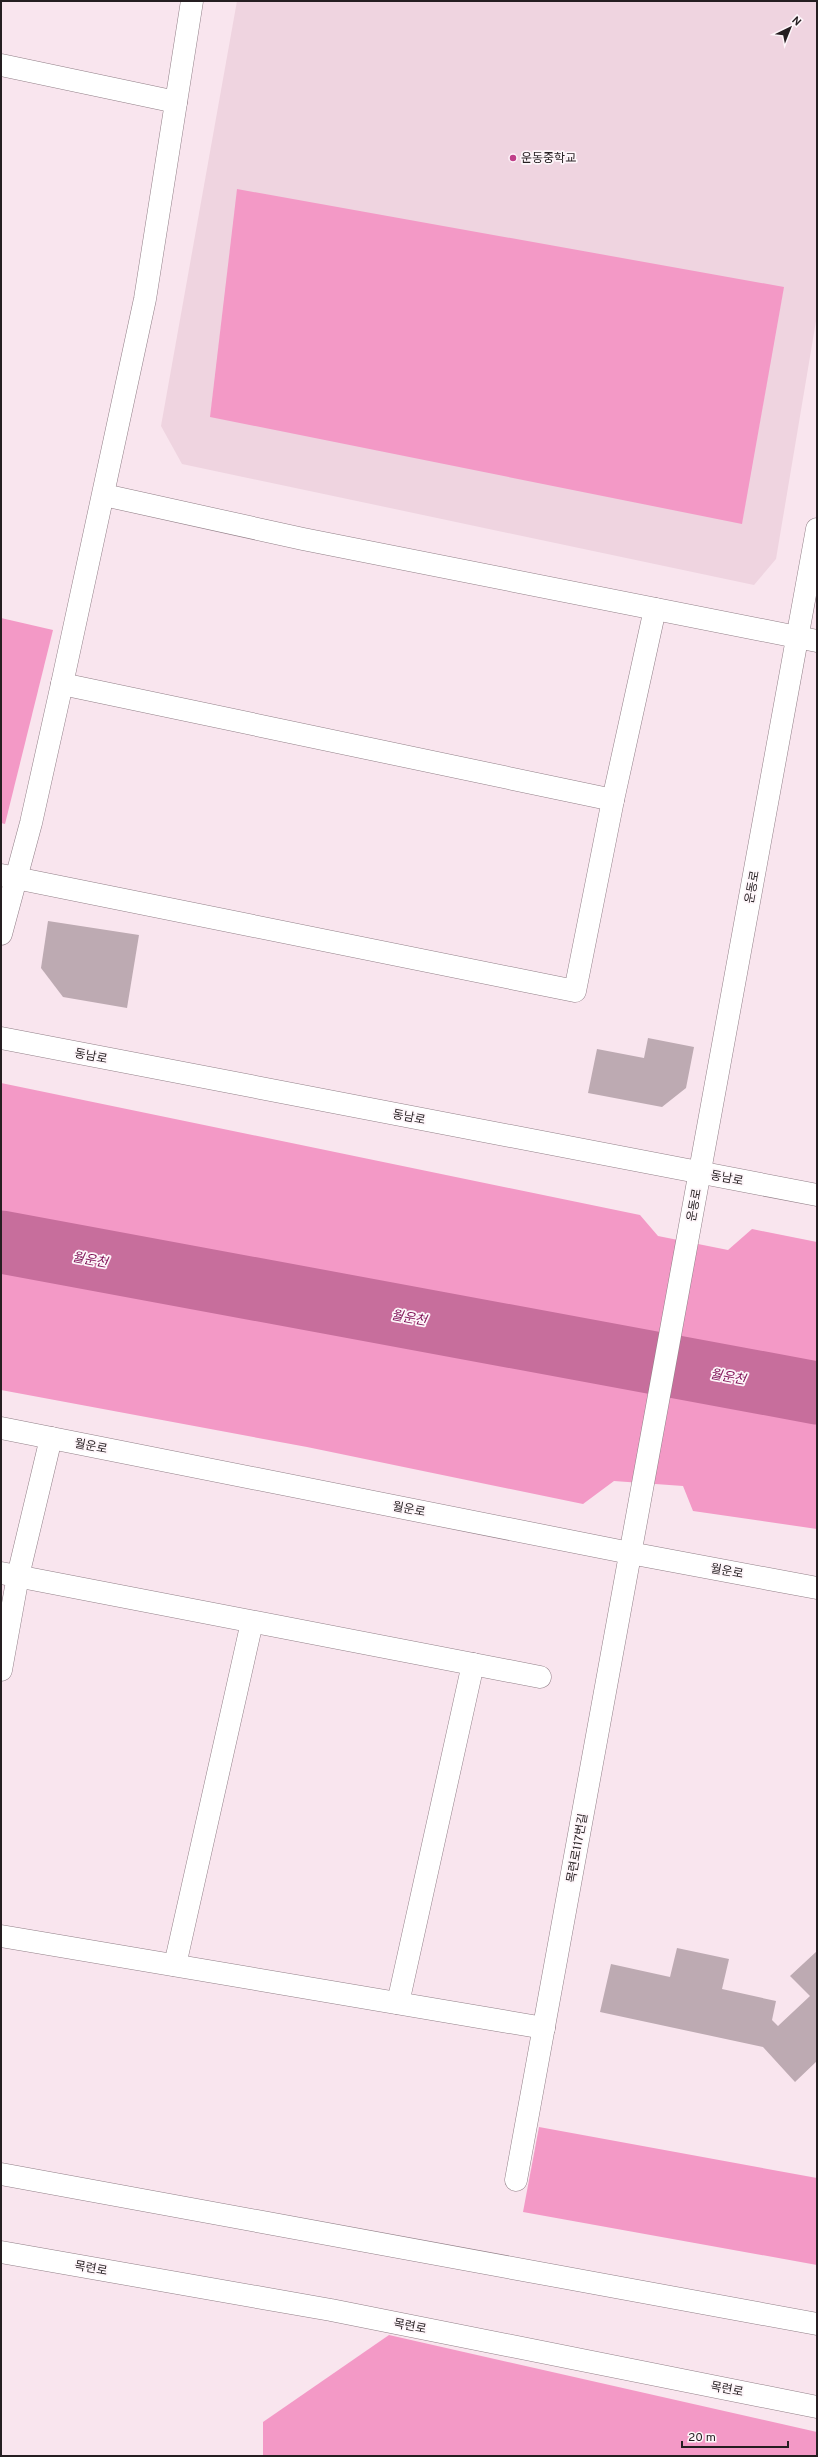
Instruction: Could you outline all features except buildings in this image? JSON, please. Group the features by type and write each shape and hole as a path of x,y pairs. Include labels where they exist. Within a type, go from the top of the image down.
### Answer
{"street":[{"path":"1,934 8,877 62,684 104,495 145,299 192,1"},
{"path":"1,65 176,102"},
{"path":"104,495 303,539 807,639"},
{"name":"운동로","path":"637,1516 700,1173 807,639 817,529"},
{"path":"8,877 575,991 613,800 655,609"},
{"path":"62,684 613,800"},
{"name":"동남로","path":"1,1038 817,1195"},
{"name":"월운로","path":"1,1428 630,1553 817,1588"},
{"path":"1,1670 10,1575 51,1438"},
{"name":"목련로117번길","path":"516,2180 637,1516"},
{"path":"10,1575 540,1677"},
{"path":"175,1965 252,1622"},
{"path":"398,2003 473,1664"},
{"path":"1,1936 544,2028"},
{"path":"1,2174 817,2324"},
{"name":"목련로","path":"1,2252 331,2310 817,2406"}],"shaded area":[{"name":"운동중학교","path":"237,1 817,1 817,315 776,559 754,585 182,464 161,426"},
{"path":"237,189 784,287 742,524 210,417"},
{"path":"1,618 53,630 5,824 1,823"},
{"path":"1,1083 640,1215 658,1236 728,1250 752,1229 817,1242 817,1529 693,1511 683,1486 614,1481 583,1504 307,1447 1,1390"},
{"path":"539,2127 817,2178 817,2265 523,2212"},
{"path":"389,2335 817,2432 817,2456 263,2456 263,2422"}],"waterway":[{"name":"월운천","path":"1,1242 817,1393"}],"place":[{"name":"운동중학교","path":"513,158"}]}
